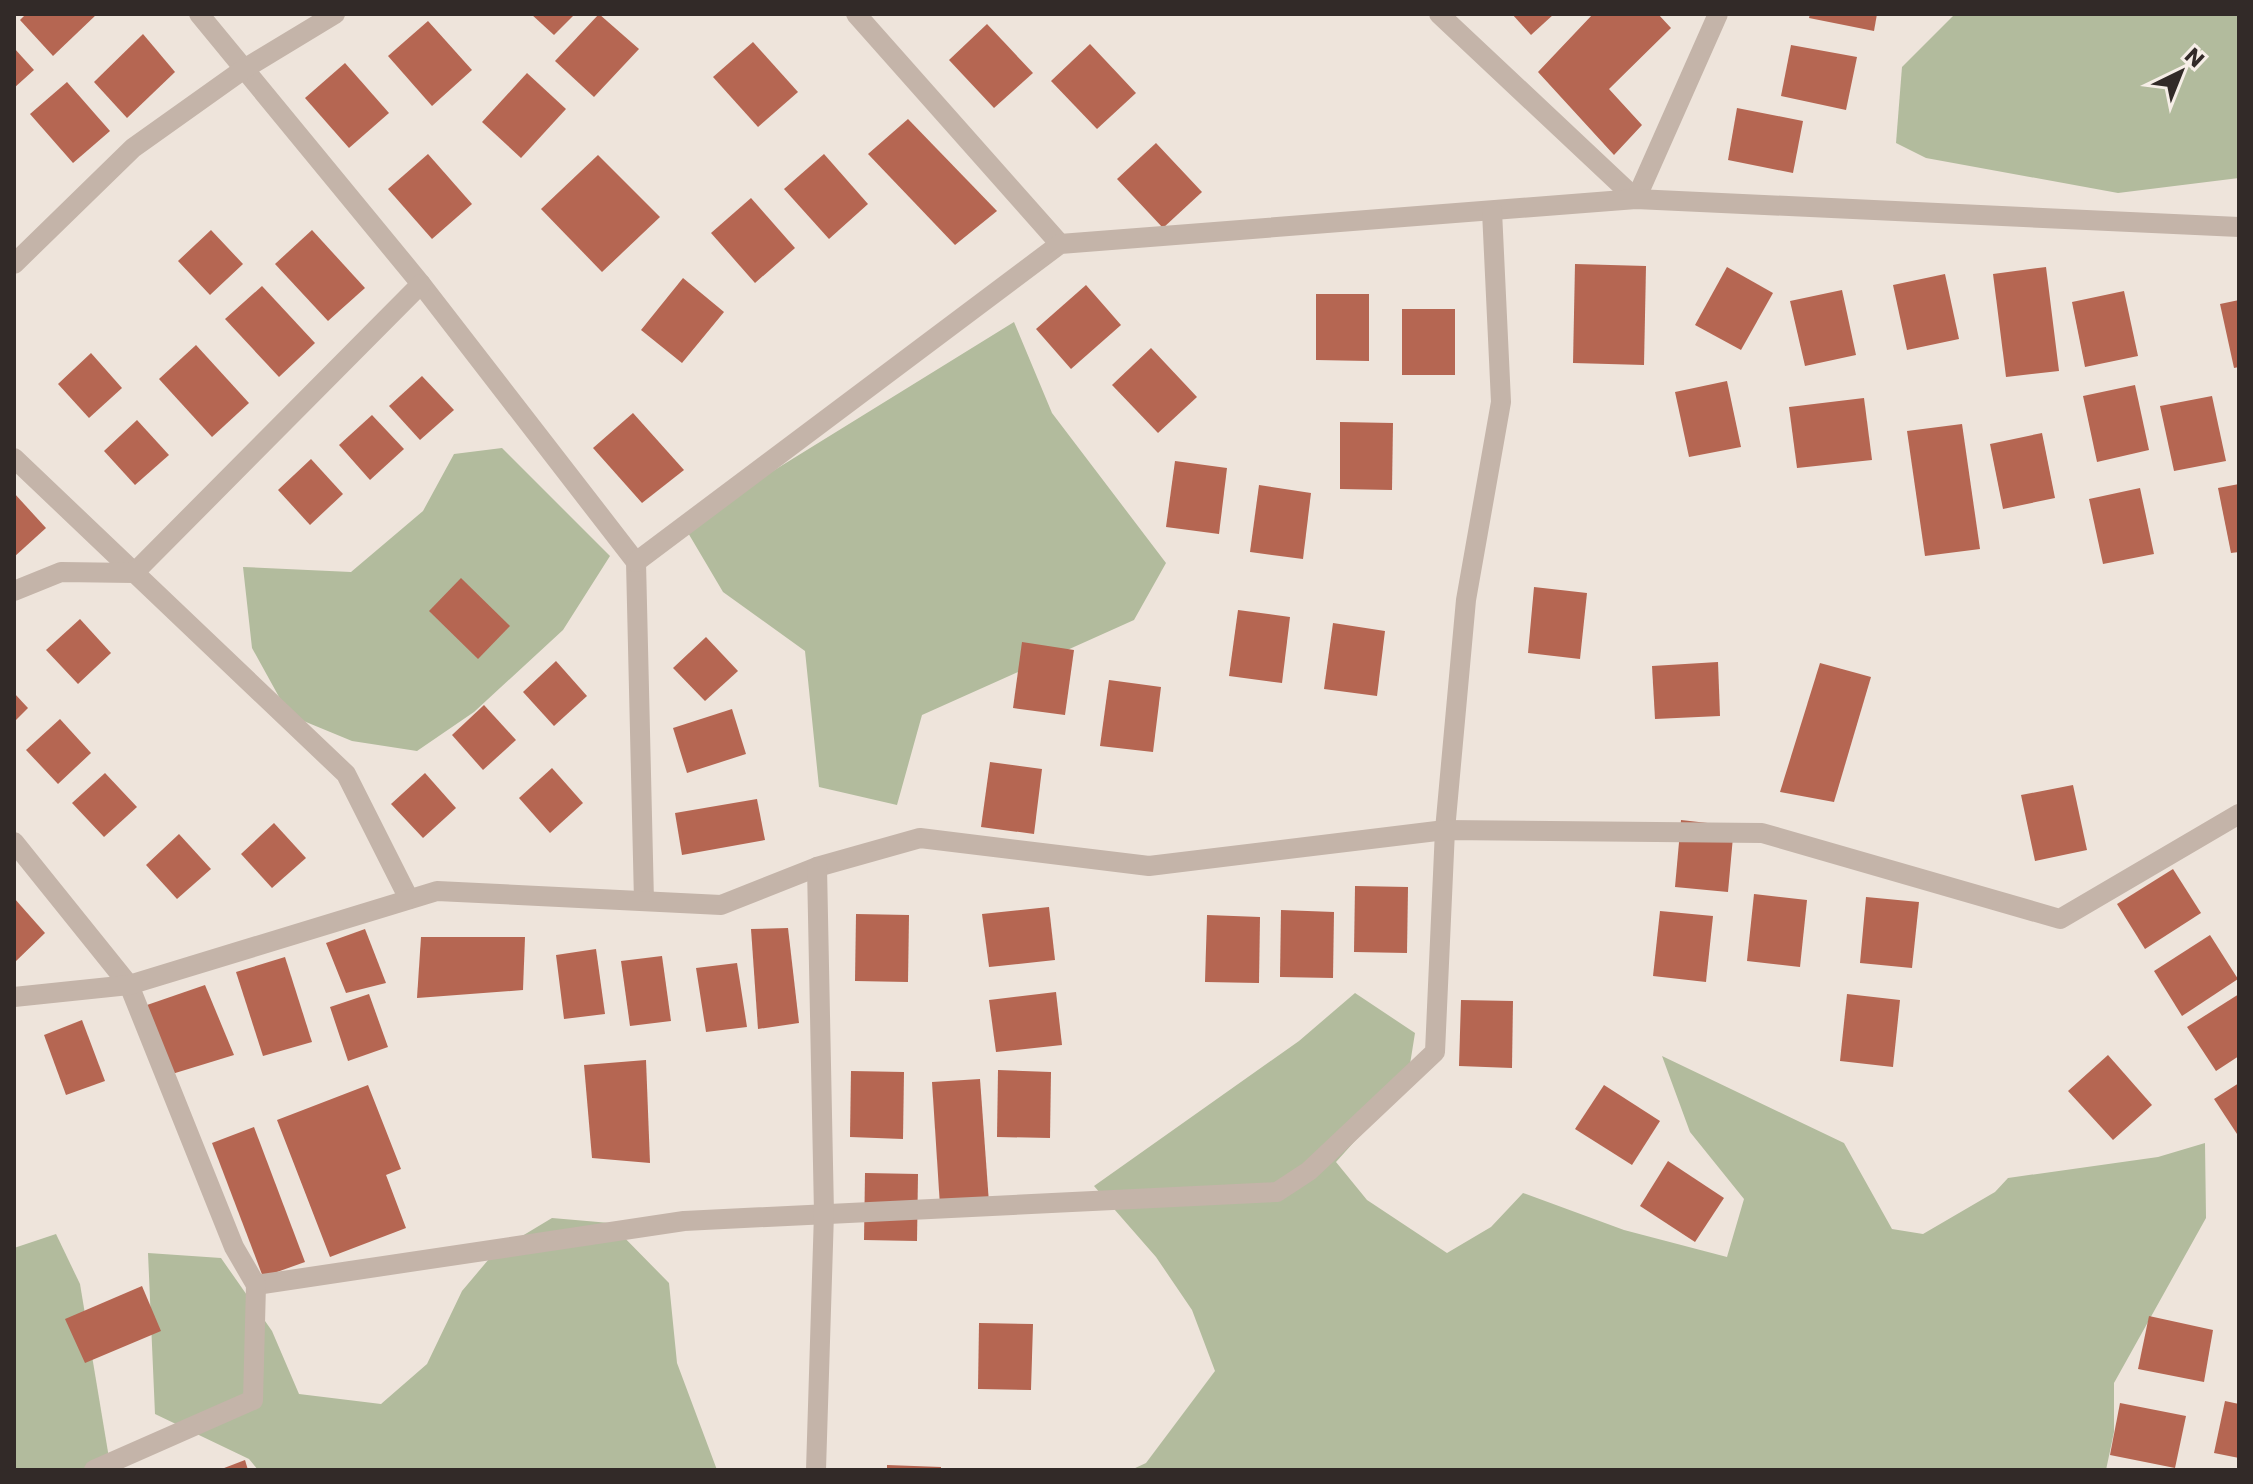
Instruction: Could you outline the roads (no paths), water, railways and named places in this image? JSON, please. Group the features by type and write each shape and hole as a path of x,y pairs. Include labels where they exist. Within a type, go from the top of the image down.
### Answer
{"street":[{"path":"199,14 421,284 636,562 644,901"},
{"path":"14,264 133,148 244,69 335,14"},
{"path":"856,14 1060,244"},
{"path":"1439,14 1636,199"},
{"path":"1636,199 1718,14"},
{"path":"636,562 1060,244 1636,199 2239,227"},
{"path":"256,1285 684,1221 1277,1192 1309,1171 1435,1052 1445,830 1466,600 1501,402 1492,211"},
{"path":"14,591 61,572 134,573 421,284"},
{"path":"14,458 346,774 409,899"},
{"path":"14,997 129,985 437,891 721,905 817,867 920,838 1149,866 1445,830 1762,833 2060,919 2239,814"},
{"path":"14,842 129,985 234,1247 256,1285 253,1400 94,1470"},
{"path":"816,1470 824,1213 817,867"}]}
